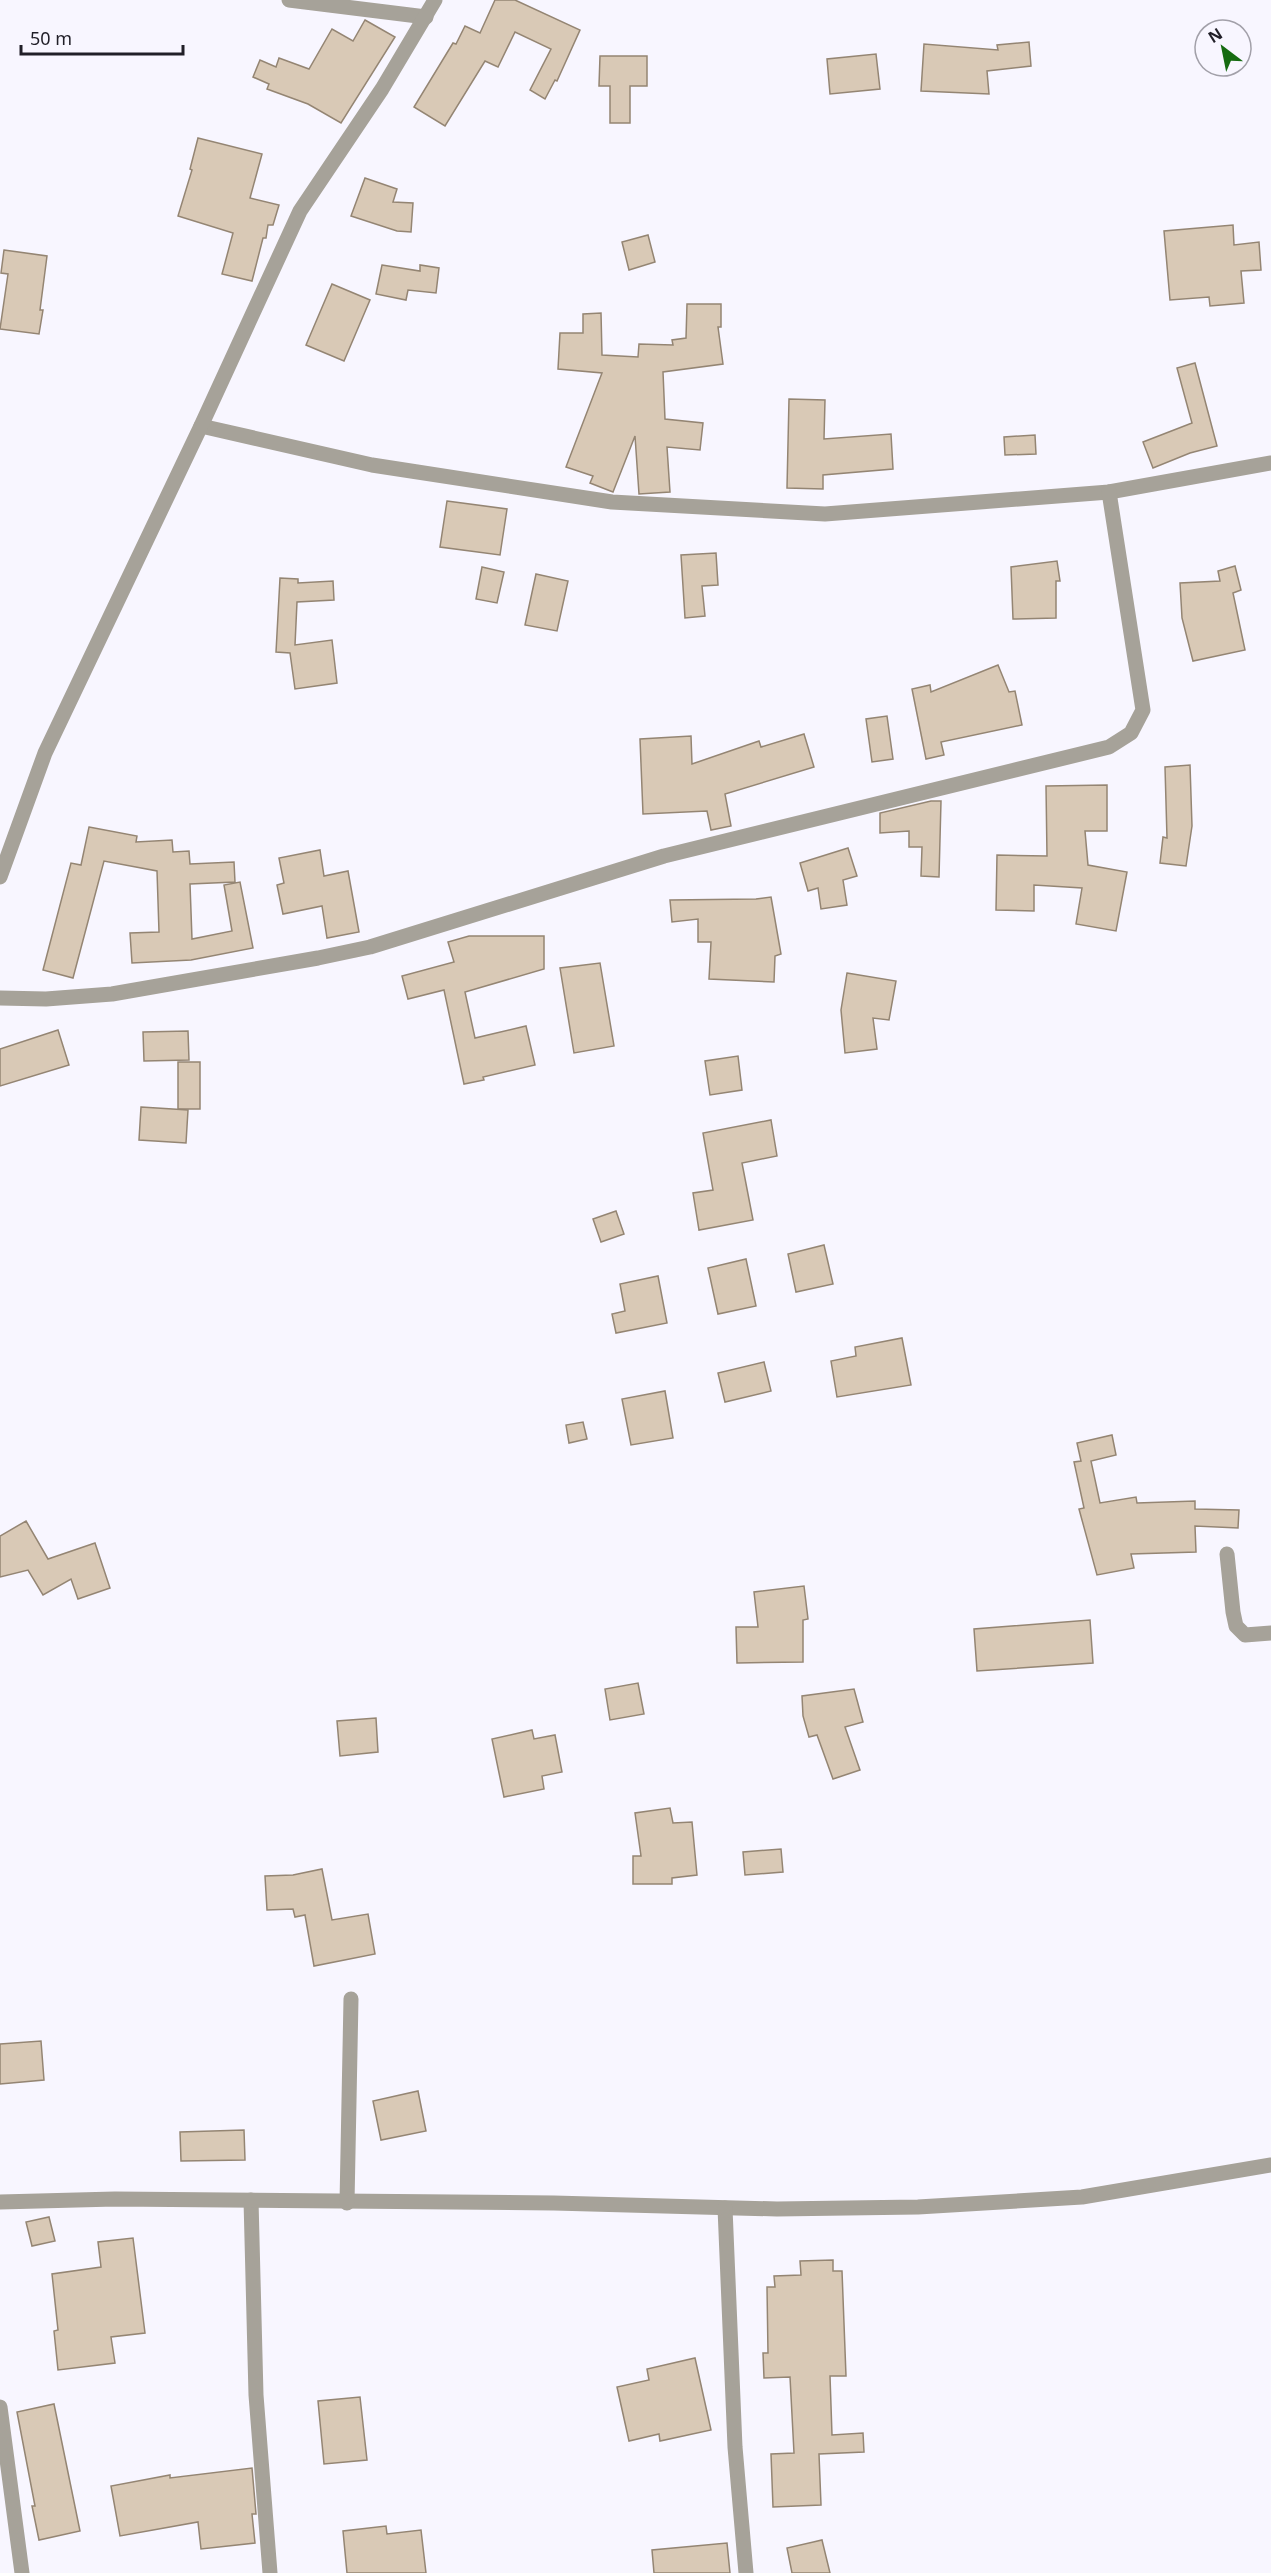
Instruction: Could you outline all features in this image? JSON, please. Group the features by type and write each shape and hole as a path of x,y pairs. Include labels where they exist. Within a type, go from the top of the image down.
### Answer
{"street":[{"path":"289,0 426,17"},
{"path":"0,877 45,753 201,426 300,211 382,89 435,0"},
{"path":"201,426 372,465 612,502 825,514 1110,492 1271,463"},
{"path":"0,998 46,999 112,994 370,947 664,856 1109,747 1131,733 1143,710 1110,492"},
{"path":"1227,1554 1236,1626 1245,1635 1271,1633"},
{"path":"347,2203 351,1999"},
{"path":"0,2202 115,2199 251,2200 347,2203 554,2203 777,2209 918,2206 1082,2197 1271,2165"},
{"path":"251,2200 256,2395 270,2573"},
{"path":"725,2208 735,2447 746,2573"},
{"path":"0,2407 22,2573"}],"building":[{"path":"495,0 515,0 580,30 557,81 555,80 545,99 530,90 551,49 515,32 498,67 485,61 445,126 414,107 453,43 456,44 465,26 480,33"},
{"path":"365,20 395,37 341,123 308,104 267,89 269,84 253,77 260,60 276,67 279,58 309,69 332,29 353,41"},
{"path":"1029,42 1031,66 987,71 989,94 921,91 924,44 998,50 997,45"},
{"path":"876,54 880,89 830,94 827,59"},
{"path":"600,56 647,56 647,86 630,86 630,123 610,123 610,86 599,86"},
{"path":"198,138 262,154 250,198 279,205 273,225 268,225 266,238 263,238 252,281 222,274 233,233 178,216 192,170 190,169"},
{"path":"365,178 397,189 393,202 413,203 411,232 397,231 351,216"},
{"path":"1233,225 1234,245 1259,242 1261,270 1241,271 1244,303 1210,306 1209,297 1170,300 1164,231"},
{"path":"648,235 655,262 629,270 622,242"},
{"path":"4,250 47,256 39,334 0,329 8,274 1,273"},
{"path":"382,265 420,271 420,265 439,268 436,293 408,290 406,300 376,294"},
{"path":"332,284 370,300 344,361 306,345"},
{"path":"687,304 721,304 721,327 718,327 723,364 663,372 665,419 703,423 700,450 667,447 670,492 639,494 635,436 613,492 590,483 593,476 566,467 602,373 558,369 560,333 583,333 583,314 601,313 602,355 638,357 639,344 673,345 672,340 686,338"},
{"path":"1195,363 1217,446 1190,453 1153,468 1143,442 1192,423 1177,368"},
{"path":"789,399 825,400 824,439 891,434 893,469 823,475 823,489 787,488"},
{"path":"1035,435 1036,454 1005,455 1004,437"},
{"path":"447,501 507,509 500,555 440,547"},
{"path":"716,553 718,585 702,586 705,616 685,618 681,555"},
{"path":"1057,561 1060,581 1056,581 1056,618 1013,619 1011,567"},
{"path":"1235,566 1241,590 1233,593 1245,650 1193,661 1182,618 1180,583 1220,581 1218,571"},
{"path":"482,567 504,572 497,603 476,599"},
{"path":"536,574 568,581 557,631 525,625"},
{"path":"280,578 298,579 298,583 333,581 334,600 297,602 295,645 332,640 337,683 295,689 290,653 276,652"},
{"path":"998,665 1009,692 1015,691 1022,725 941,742 944,755 926,759 912,689 930,685 931,692"},
{"path":"887,716 893,759 872,762 866,719"},
{"path":"804,734 814,767 725,794 731,826 711,830 707,811 643,814 640,739 691,736 692,764 759,741 761,747"},
{"path":"1190,765 1192,826 1186,866 1160,863 1163,837 1167,838 1165,767"},
{"path":"1107,785 1107,831 1085,831 1088,865 1127,872 1116,931 1076,924 1082,888 1034,885 1034,911 996,910 997,855 1047,856 1046,786"},
{"path":"931,801 941,801 939,877 921,876 922,847 909,847 909,831 880,833 880,813"},
{"path":"89,827 137,836 136,842 172,840 173,852 189,851 190,864 234,862 235,882 190,884 192,939 232,931 224,885 240,882 253,948 191,960 132,963 130,933 159,932 157,871 104,861 73,978 43,970 71,863 81,865"},
{"path":"848,848 857,876 843,880 847,905 821,909 818,888 808,891 800,863"},
{"path":"320,850 324,876 348,871 359,932 327,938 322,906 283,914 277,885 284,883 279,858"},
{"path":"771,897 781,954 775,956 774,982 709,979 711,942 698,942 698,919 672,922 670,900"},
{"path":"469,936 544,936 544,969 465,992 475,1038 526,1026 535,1065 483,1077 484,1080 464,1084 444,990 408,999 402,976 454,962 448,942"},
{"path":"600,963 614,1046 574,1053 560,968"},
{"path":"847,973 896,981 889,1020 873,1018 877,1049 845,1053 841,1010"},
{"path":"58,1030 69,1065 0,1086 0,1049"},
{"path":"188,1031 189,1060 144,1061 143,1032"},
{"path":"738,1056 742,1090 710,1095 705,1061"},
{"path":"178,1062 200,1062 200,1109 178,1109"},
{"path":"141,1107 188,1110 186,1143 139,1140"},
{"path":"771,1120 777,1156 742,1163 753,1220 699,1230 693,1193 713,1190 703,1133"},
{"path":"616,1211 624,1234 601,1242 593,1219"},
{"path":"824,1245 833,1284 796,1292 788,1254"},
{"path":"746,1259 756,1306 718,1314 708,1268"},
{"path":"658,1276 667,1323 616,1333 612,1314 625,1311 620,1284"},
{"path":"902,1338 911,1385 837,1397 831,1361 856,1356 855,1347"},
{"path":"764,1362 771,1391 725,1402 718,1373"},
{"path":"665,1391 673,1438 631,1445 622,1399"},
{"path":"583,1422 587,1439 569,1443 566,1425"},
{"path":"1112,1435 1116,1455 1091,1461 1100,1503 1136,1497 1137,1503 1195,1501 1195,1509 1239,1510 1238,1528 1195,1526 1196,1552 1131,1554 1134,1568 1097,1575 1079,1509 1084,1508 1074,1462 1081,1461 1077,1443"},
{"path":"26,1521 48,1559 95,1543 110,1588 78,1599 71,1579 43,1595 28,1570 0,1577 0,1536"},
{"path":"804,1586 808,1619 803,1620 803,1662 737,1663 736,1627 758,1627 754,1592"},
{"path":"1090,1620 1093,1663 977,1671 974,1629"},
{"path":"638,1683 644,1714 610,1720 605,1689"},
{"path":"854,1689 863,1722 845,1727 860,1770 833,1779 817,1735 809,1737 803,1716 802,1696"},
{"path":"376,1718 378,1752 340,1756 337,1721"},
{"path":"532,1730 534,1739 555,1735 562,1772 542,1776 544,1789 504,1797 492,1739"},
{"path":"670,1808 673,1823 692,1822 697,1875 672,1878 672,1884 633,1884 633,1856 641,1856 635,1813"},
{"path":"781,1849 783,1872 745,1875 743,1852"},
{"path":"322,1869 332,1920 368,1914 375,1954 314,1966 305,1915 295,1917 293,1909 267,1910 265,1876 293,1875"},
{"path":"41,2041 44,2080 0,2084 0,2044"},
{"path":"418,2091 426,2131 381,2140 373,2101"},
{"path":"244,2130 245,2160 181,2161 180,2132"},
{"path":"49,2217 55,2241 32,2246 26,2222"},
{"path":"133,2238 145,2333 111,2337 115,2363 58,2370 54,2331 58,2330 52,2274 101,2267 98,2242"},
{"path":"833,2260 833,2271 842,2271 846,2376 830,2376 832,2435 863,2433 864,2452 819,2454 821,2505 773,2507 771,2454 794,2453 790,2377 764,2378 763,2353 768,2353 767,2287 775,2287 774,2276 801,2275 800,2261"},
{"path":"695,2358 711,2430 660,2441 659,2434 629,2441 617,2387 649,2380 647,2369"},
{"path":"360,2397 367,2460 324,2464 318,2401"},
{"path":"54,2404 80,2531 39,2540 32,2506 35,2506 17,2412"},
{"path":"252,2468 256,2514 252,2514 255,2543 201,2549 198,2522 120,2536 111,2486 170,2475 170,2478"},
{"path":"386,2526 387,2534 421,2530 426,2573 347,2573 343,2531"},
{"path":"822,2540 830,2573 792,2573 787,2548"},
{"path":"727,2543 730,2573 654,2573 652,2550"}]}
